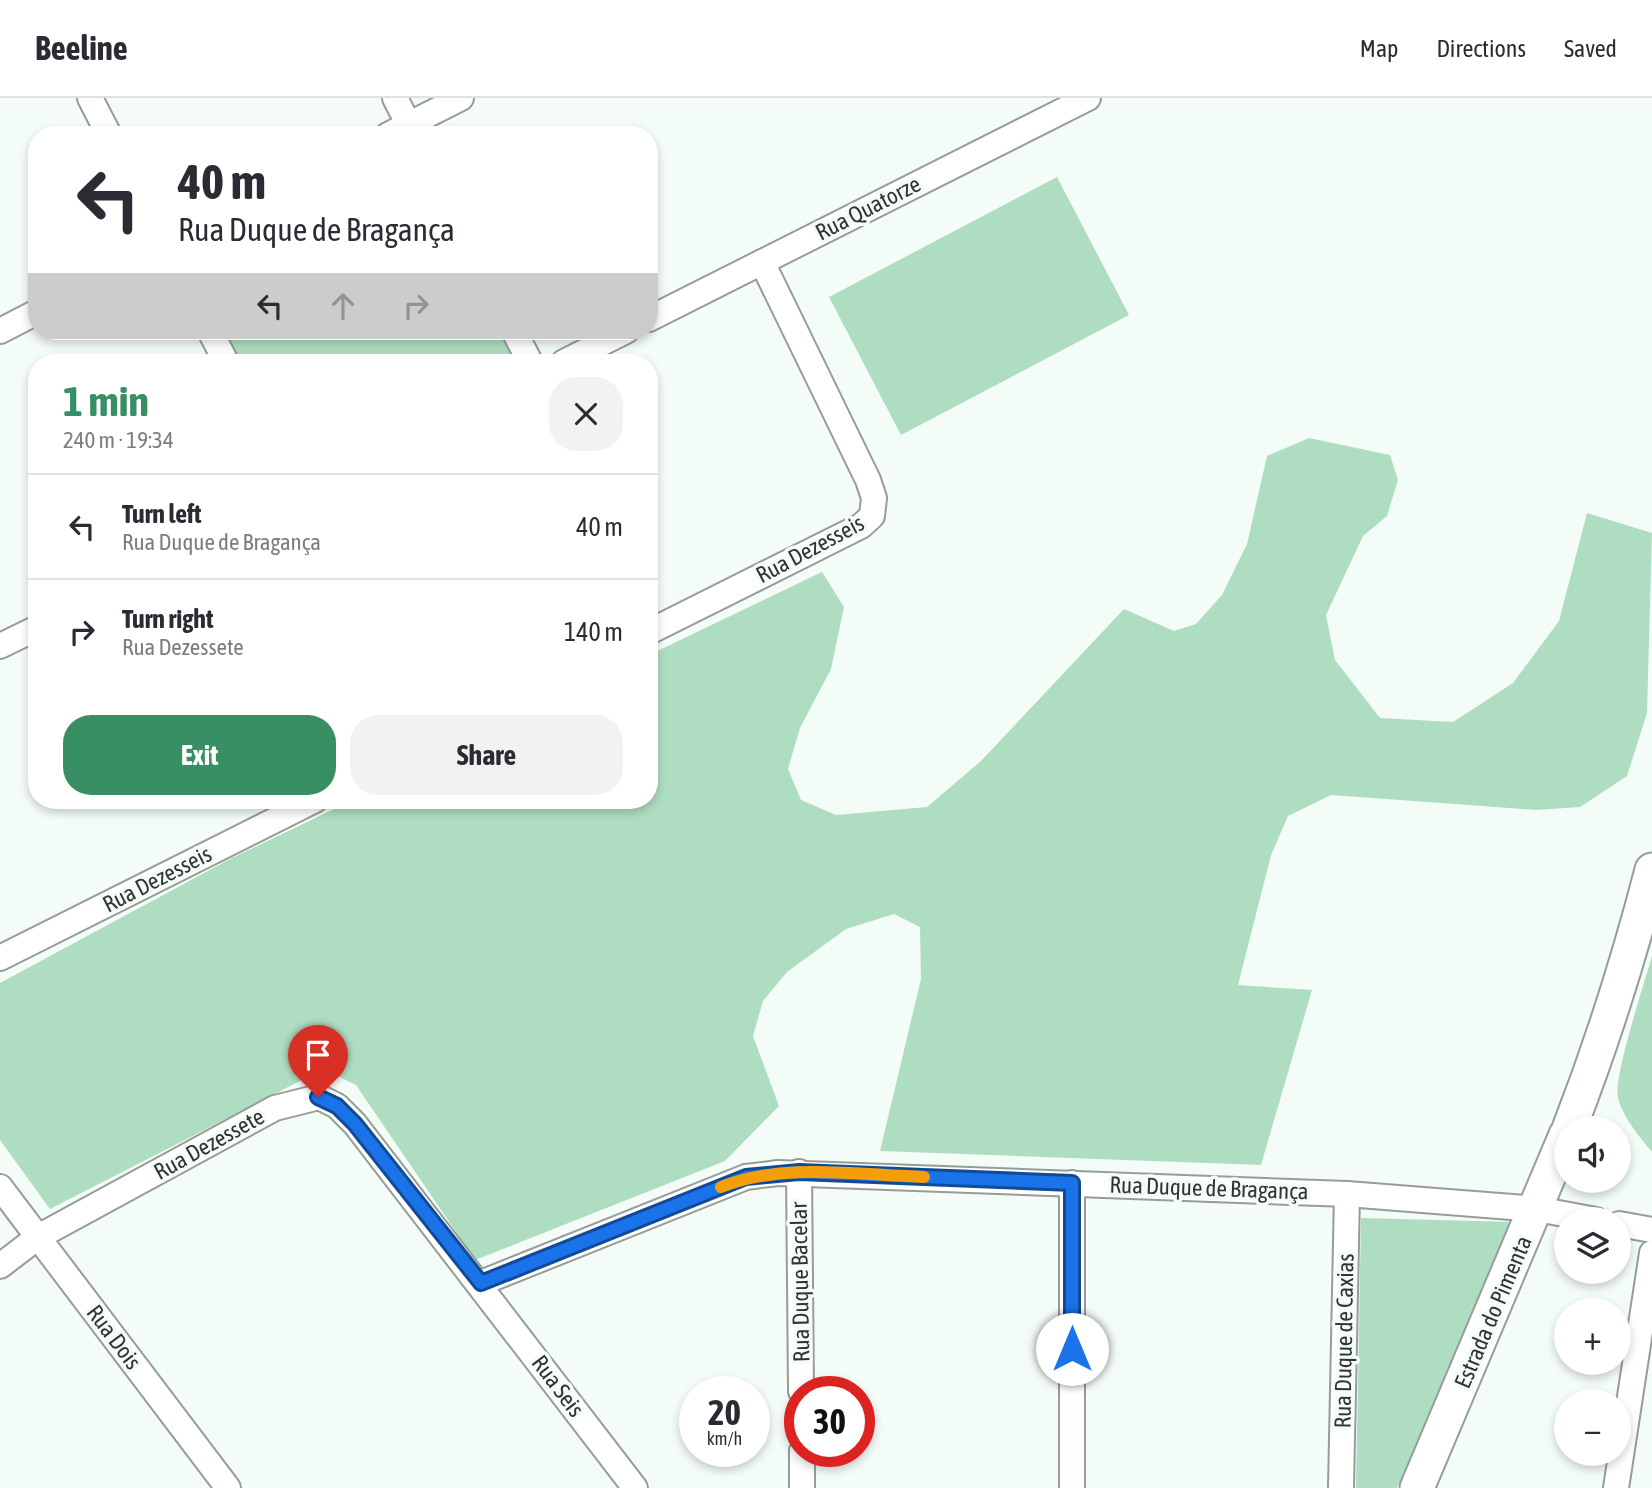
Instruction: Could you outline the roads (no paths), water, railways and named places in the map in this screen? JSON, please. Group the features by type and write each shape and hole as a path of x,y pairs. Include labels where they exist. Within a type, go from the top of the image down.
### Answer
{"main road":[{"path":"1574,1116 1601,1045 1652,870"},
{"name":"Estrada do Pimenta","path":"1417,1488 1554,1166"}],"street":[{"path":"90,98 104,126"},
{"path":"395,98 403,126"},
{"path":"413,126 461,98"},
{"name":"Rua Quatorze","path":"658,314 1088,98"},
{"name":"Rua Dezesseis","path":"658,628 861,526 872,516 874,498 867,480 762,262"},
{"path":"0,331 28,317"},
{"path":"580,354 608,340"},
{"path":"0,646 28,632"},
{"name":"Rua Dezesseis","path":"0,958 297,809"},
{"name":"Rua Dezessete","path":"0,1266 38,1237 275,1108 318,1097 337,1106 355,1124 481,1283"},
{"name":"Rua Duque de Bragança","path":"481,1283 746,1177 799,1172 1347,1194 1554,1212"},
{"name":"Rua Duque Bacelar","path":"799,1172 802,1376"},
{"path":"1072,1183 1072,1488"},
{"name":"Rua Dois","path":"0,1187 228,1488"},
{"name":"Rua Duque de Caxias","path":"1341,1488 1347,1194"},
{"path":"1631,1226 1652,1230"},
{"path":"1616,1488 1652,1253"},
{"name":"Rua Seis","path":"481,1283 629,1486"},
{"path":"802,1467 802,1488"}]}
